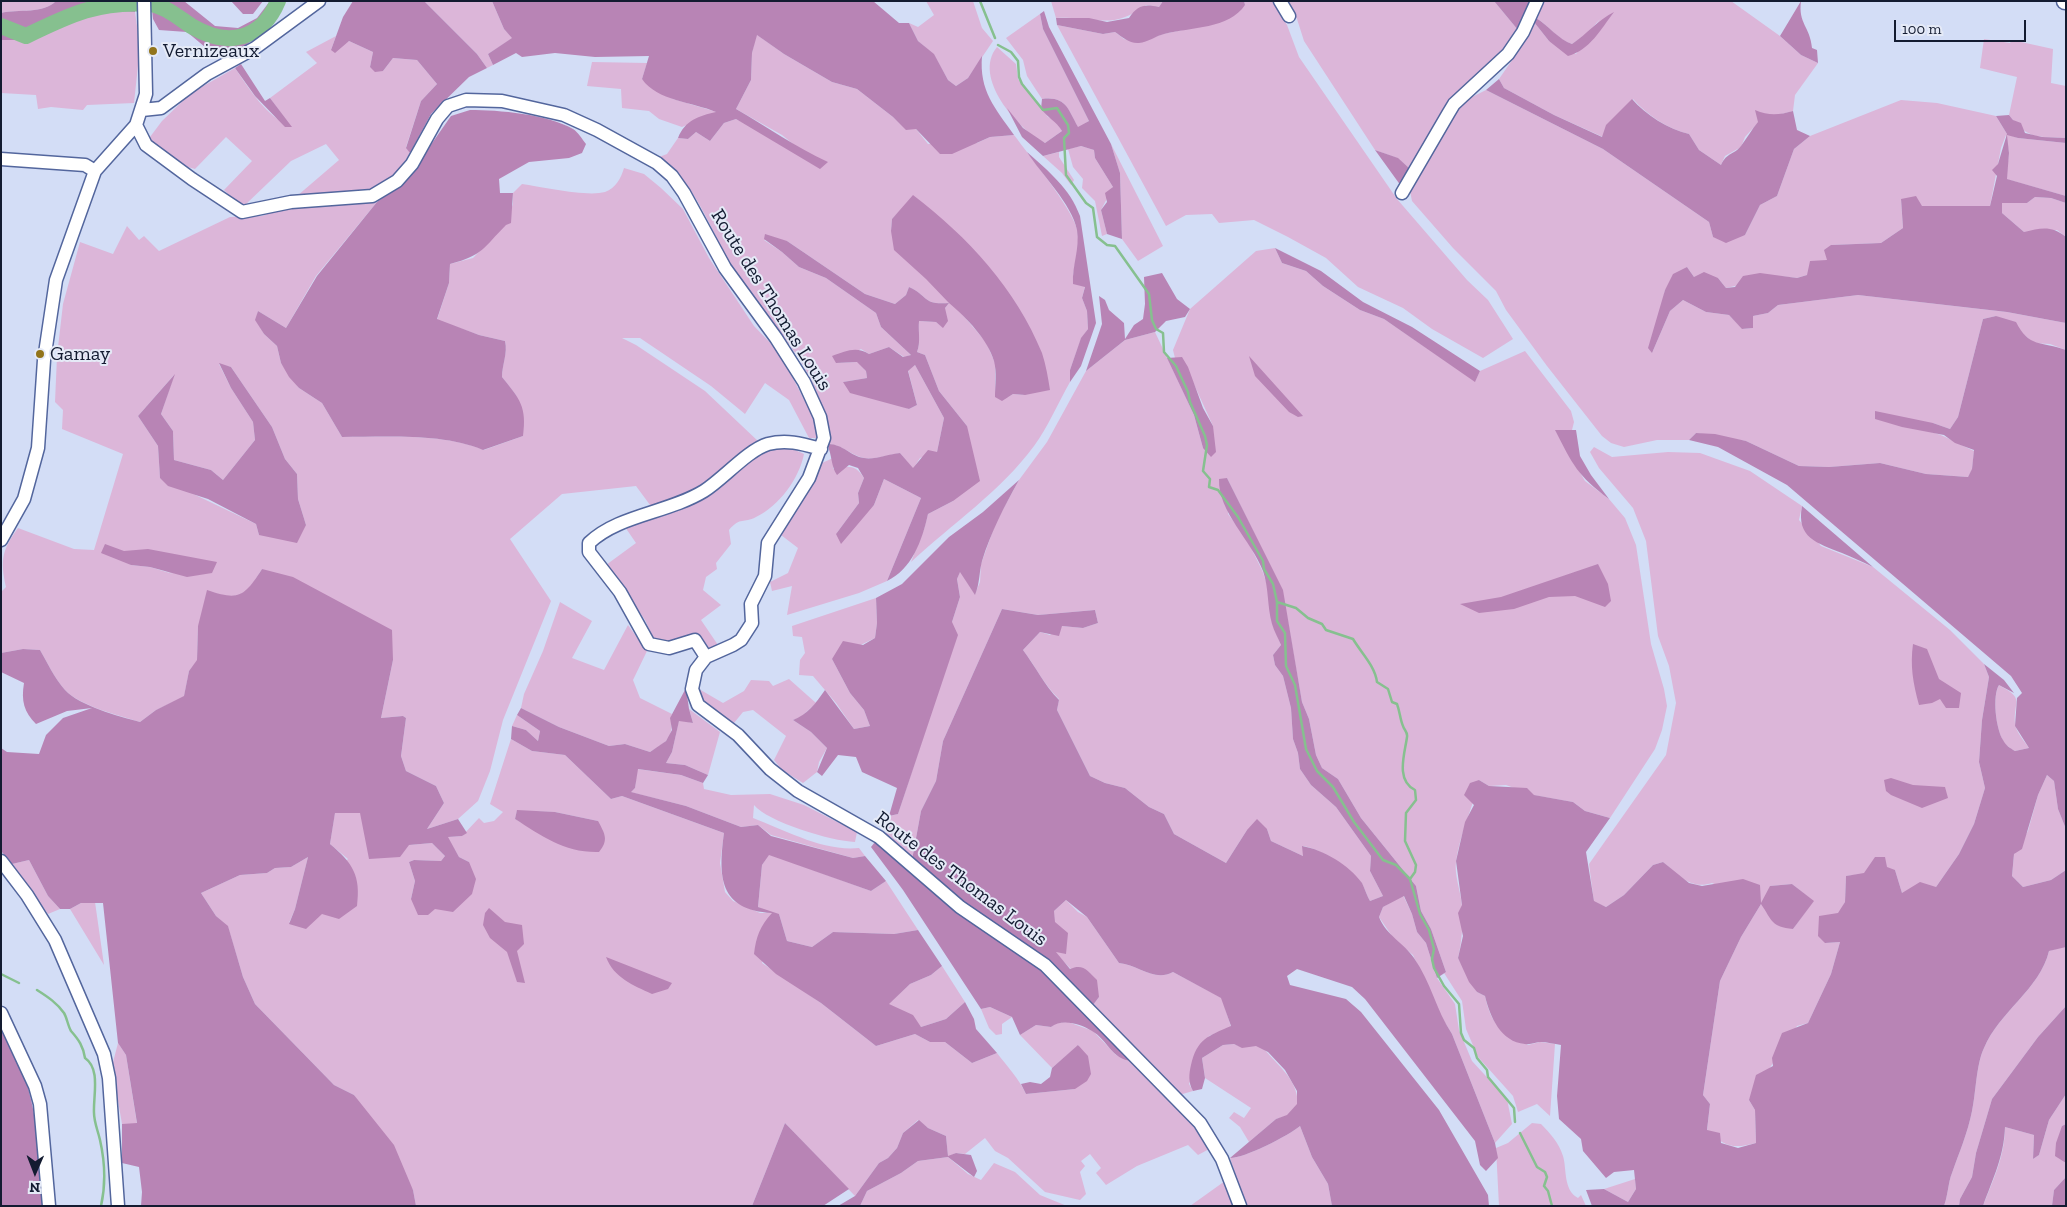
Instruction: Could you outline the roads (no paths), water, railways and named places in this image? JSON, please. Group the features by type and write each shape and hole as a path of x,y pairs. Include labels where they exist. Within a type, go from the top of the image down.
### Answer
{"street":[{"path":"1,540 24,499 38,448 44,360 56,280 95,171 136,125 142,110 146,94 144,1"},
{"path":"142,110 161,108 207,74 255,48 319,1"},
{"path":"1280,1 1289,16"},
{"path":"1402,193 1451,109 1508,54 1523,32 1538,1"},
{"name":"Route des Thomas Louis","path":"136,125 146,145 242,212 255,211 291,202 372,196 397,181 412,164 437,119 448,106 466,100 502,101 564,115 597,130 656,163 672,176 684,193 725,268 776,338 804,382 823,428 824,438 809,478 768,543 766,576 751,604 752,623 733,645 706,657 696,670 692,680 694,698 698,705 738,735 770,769 798,791 880,837 960,907 1045,965 1200,1123 1222,1159 1240,1206"},
{"path":"118,144 146,145"},
{"path":"1,159 84,165 95,171"},
{"path":"706,657 695,640 670,648 650,644 620,592 589,552 589,543 619,523 669,508 704,491 756,450 766,445 791,442 820,449"},
{"path":"1,861 27,894 54,940 104,1054 109,1078 118,1206"},
{"path":"1,1013 35,1086 40,1104 49,1206"}],"waterway":[{"path":"159,1 160,7"},
{"path":"1,26 26,36 85,11 116,4 132,3 156,5 206,33 231,38 243,36 263,24 278,1"},
{"path":"980,1 995,38"},
{"path":"998,45 1011,52 1018,61 1019,77 1022,84 1043,110 1057,108 1068,125 1069,133 1064,138 1066,175 1086,203 1093,208 1097,237 1107,245 1115,246 1149,294 1152,320 1156,329 1163,333 1164,352 1176,366 1205,436 1207,445 1203,471 1210,479 1209,487 1218,490 1238,517 1263,561 1264,569 1273,584 1277,602 1277,621 1285,633 1286,666 1295,685 1306,749 1317,771 1333,787 1354,822 1383,860 1396,865 1410,879 1420,914 1429,930 1434,949 1432,959 1434,968 1444,986 1459,1004 1461,1033 1464,1040 1474,1048 1477,1058 1487,1070 1488,1077 1514,1108 1515,1122"},
{"path":"1277,602 1296,608 1308,618 1322,624 1326,630 1353,639 1371,665 1377,682 1388,689 1392,702 1397,704 1407,735 1403,758 1403,773 1409,786 1415,790 1416,800 1406,813 1405,841 1416,865 1415,872 1410,879"},
{"path":"1,974 19,983"},
{"path":"37,990 52,1000 64,1013 71,1031 78,1040 85,1058 93,1069 95,1076 94,1116 104,1165 104,1190 101,1206"},
{"path":"1520,1133 1537,1167 1545,1172 1547,1177 1544,1186 1548,1191 1552,1206"}],"place":[{"name":"Vernizeaux","path":"153,51"},
{"name":"Gamay","path":"40,354"}]}
